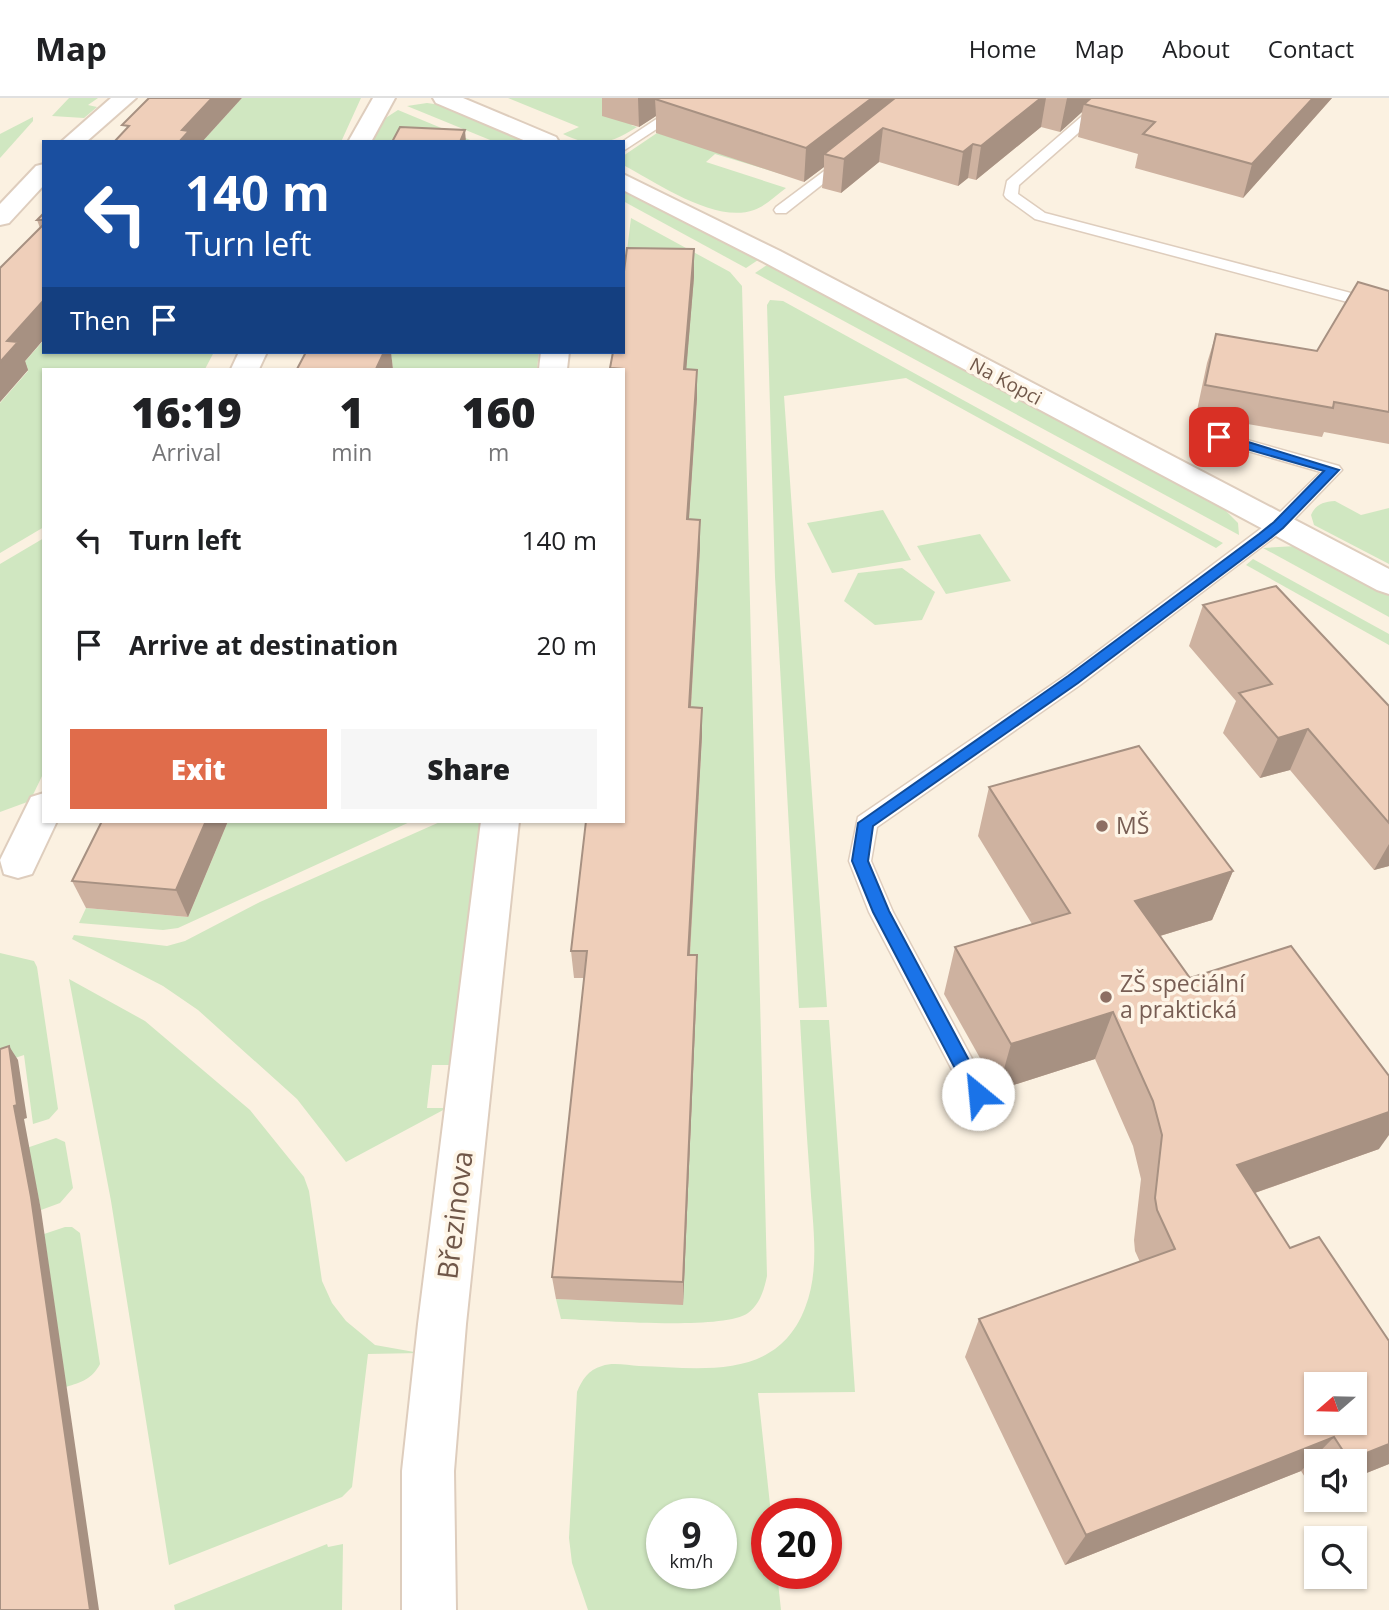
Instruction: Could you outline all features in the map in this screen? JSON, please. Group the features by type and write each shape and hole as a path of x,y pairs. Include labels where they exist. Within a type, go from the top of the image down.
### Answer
{"street":[{"path":"74,140 125,98"},
{"path":"360,140 384,98"},
{"path":"444,98 543,140"},
{"path":"0,218 42,173"},
{"name":"Na Kopci","path":"625,182 771,256 1389,583"},
{"path":"18,863 42,811"},
{"name":"Březinova","path":"429,1610 428,1471 500,823"}],"lane":[{"path":"625,145 697,98"},
{"path":"1111,98 1012,184 1011,195 1040,216 1389,308"},
{"path":"781,210 857,150"},
{"path":"978,1094 881,912 860,861 866,823 1073,680 1278,525 1333,470 1219,437"}],"green space":[{"path":"69,98 98,98 88,105 97,107 84,118 52,116"},
{"path":"242,98 361,98 342,140 204,140"},
{"path":"508,98 671,98 631,125 637,127 612,140 577,140 563,134 579,127"},
{"path":"427,103 441,105 526,140 490,140 407,106"},
{"path":"398,110 470,140 373,140 384,119"},
{"path":"33,117 33,121 0,158 0,134"},
{"path":"657,133 798,179 715,154 706,162 786,188 754,210 739,213 722,211 687,200 625,166 625,155"},
{"path":"625,191 758,260 746,268 625,202"},
{"path":"631,218 730,272 742,286 767,1276 758,1301 748,1313 713,1322 561,1319 556,1299 683,1304 697,983 688,982 702,737 689,736 700,549 687,548 697,398 625,277"},
{"path":"767,265 1223,508 1238,523 1239,535 755,273"},
{"path":"770,300 783,301 1223,543 1216,548 906,378 784,396 827,1007 799,1008 775,577 767,305"},
{"path":"42,342 42,354 213,354 206,368 42,368 42,528 0,553 0,403 28,371 18,369"},
{"path":"391,354 539,354 537,368 393,368"},
{"path":"1335,501 1361,515 1389,508 1389,564 1314,525 1311,515 1315,508"},
{"path":"883,510 911,560 832,573 807,523"},
{"path":"980,534 1011,581 946,594 917,546"},
{"path":"42,539 42,776 30,801 0,812 0,564"},
{"path":"1296,546 1389,596 1389,617 1263,548"},
{"path":"1253,559 1389,634 1389,645 1246,565"},
{"path":"902,568 935,592 922,620 875,625 844,601 858,573"},
{"path":"227,823 408,823 178,928 163,930 79,923 86,908 188,917"},
{"path":"438,823 481,823 451,1065 432,1065 427,1108 447,1108 346,1162 297,1099 198,1010 163,986 72,939 74,935 167,946 185,941 260,902"},
{"path":"0,953 34,961 37,967 58,1109 49,1119 33,1124 24,1055 0,1063"},
{"path":"69,979 145,1021 250,1110 304,1177 309,1191 322,1281 332,1303 346,1321 375,1345 420,1353 368,1354 352,1487 342,1497 169,1565 111,1201"},
{"path":"800,1020 829,1020 855,1392 758,1393 769,1498 751,1498 751,1589 779,1589 781,1610 588,1610 572,1563 569,1538 577,1392 583,1380 593,1370 610,1364 712,1368 757,1359 776,1348 792,1332 805,1308 813,1277 814,1244"},
{"path":"56,1138 65,1142 73,1188 60,1203 41,1210 36,1186 0,1157"},
{"path":"72,1227 80,1233 100,1364 86,1379 66,1387 44,1234"},
{"path":"327,1544 328,1547 343,1544 342,1610 175,1610 174,1605"}],"building":[{"path":"149,98 212,98 182,130 189,131 181,140 116,140 129,126 122,125"},
{"path":"872,98 806,148 655,99"},
{"path":"895,98 1041,98 981,146 973,144 963,152 883,128 844,159 824,154"},
{"path":"1091,98 1313,98 1252,164 1143,134 1155,122 1084,104"},
{"path":"400,127 465,130 461,140 393,140"},
{"path":"42,226 42,302 7,341 18,342 0,362 0,268"},
{"path":"627,248 694,249 684,369 697,370 687,519 700,520 689,707 702,708 688,955 697,955 683,1282 552,1277 587,951 571,951 586,823 625,823 625,368 610,368 613,354 625,354"},
{"path":"1358,282 1389,291 1389,412 1334,402 1333,408 1205,385 1216,334 1317,351"},
{"path":"305,354 383,354 376,368 298,368"},
{"path":"1276,586 1389,706 1389,823 1308,729 1278,738 1239,693 1272,684 1203,605"},
{"path":"1139,746 1233,871 1135,901 1190,978 1291,946 1389,1076 1389,1112 1237,1165 1290,1248 1319,1237 1389,1341 1389,1444 1367,1453 1367,1449 1342,1449 1334,1437 1086,1535 979,1319 1175,1249 1157,1210 1155,1198 1162,1135 1153,1101 1113,1012 1011,1044 955,947 1070,913 989,787"},
{"path":"101,823 205,823 176,890 72,881"},
{"path":"9,1046 17,1105 14,1106 31,1197 90,1610 0,1610 0,1049"}],"place":[{"name":"MŠ","path":"1102,826"},
{"name":"ZŠ speciální a praktická","path":"1106,997"}],"route":[{"path":"978,1094 881,912 860,861 866,823 1073,680 1263,537 1333,470 1219,437"}]}
